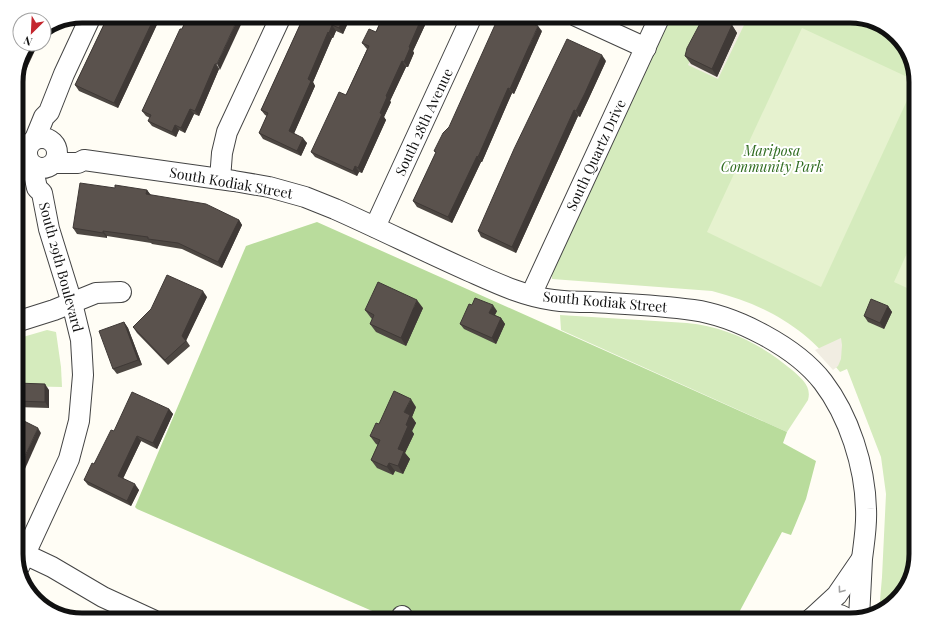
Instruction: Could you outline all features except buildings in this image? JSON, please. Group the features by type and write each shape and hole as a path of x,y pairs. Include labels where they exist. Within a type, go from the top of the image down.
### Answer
{"street":[{"name":"South 29th Boulevard","path":"23,551 69,459 79,421 83,375 81,340 72,303 49,230 42,193 37,188 37,152 53,118 49,112 64,74 88,23"},
{"path":"220,179 222,153 227,132 278,23"},
{"name":"South 28th Avenue","path":"375,227 469,23"},
{"path":"591,23 646,48"},
{"name":"South Quartz Drive","path":"531,295 657,23"},
{"name":"South Kodiak Street","path":"37,152 80,156 84,160 269,187 305,196 518,292 553,300 651,305 694,310 727,318 748,327 798,358 814,372 824,383 841,410 856,450 862,476 866,508 866,538 862,558 860,612"},
{"path":"23,320 54,310 96,293 121,292"},
{"path":"23,558 52,567 103,597 137,613"},
{"name":"South Kodiak Street","path":"817,613 837,595 862,558"}],"green space":[{"name":"Mariposa Community Park","path":"665,23 850,23 865,25 876,29 892,40 905,59 909,82 909,554 906,573 899,587 892,596 880,605 886,494 881,457 847,369 840,372 813,342 798,330 767,311 750,303 712,291 552,279 552,268"},
{"path":"802,28 908,77 909,96 821,287 707,232"},
{"path":"317,222 787,432 783,443 816,461 806,499 791,535 782,532 739,613 377,613 137,509 135,507 246,246"},
{"path":"909,249 909,289 894,282"},
{"path":"560,315 687,323 716,328 743,338 756,345 792,370 807,386 809,395 808,400 787,432 561,330"},
{"path":"47,330 56,332 62,387 23,386 23,337"}],"shaded area":[{"path":"709,23 745,23 718,79 688,65"},
{"path":"841,338 841,359 838,366 833,370 815,350"}]}
